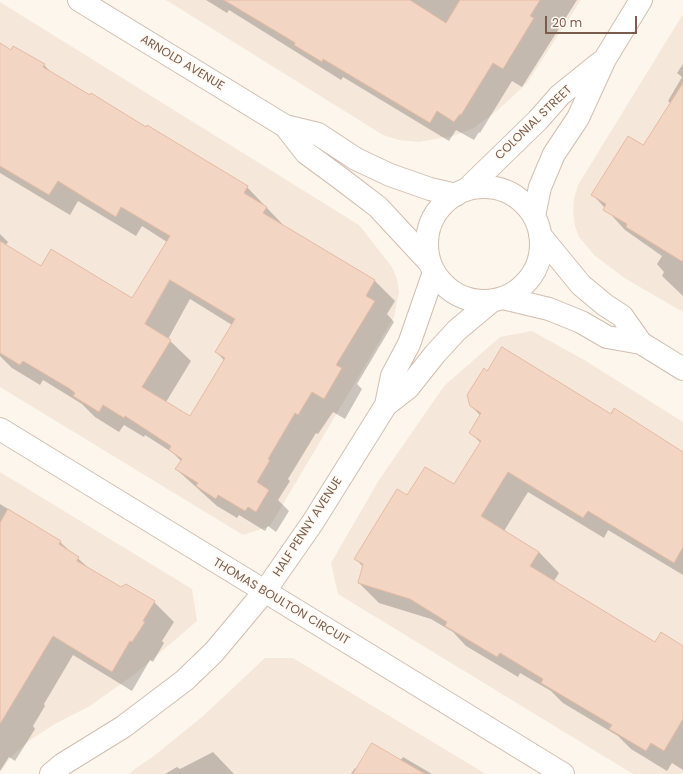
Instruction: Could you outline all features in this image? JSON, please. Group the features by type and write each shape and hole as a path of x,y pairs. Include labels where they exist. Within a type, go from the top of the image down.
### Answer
{"street":[{"name":"ARNOLD AVENUE","path":"78,0 284,126 318,134 356,159 390,176 430,189 461,192"},
{"name":"COLONIAL STREET","path":"537,225 537,197 546,171 554,154 578,118 605,59 641,0"},
{"name":"COLONIAL STREET","path":"461,192 538,120 560,95 605,59"},
{"name":"ARNOLD AVENUE","path":"284,126 306,153 378,207 432,267"},
{"path":"641,343 622,316 581,285 521,201 504,190 485,187 461,192 441,207 431,224 427,243 432,267 447,287 464,297 483,301 498,299 549,309 581,322 607,337 641,343 683,369"},
{"path":"498,299 520,288 533,273 540,255 537,225"},
{"name":"HALF PENNY AVENUE","path":"51,774 62,764 122,727 185,680 214,652 265,591 313,522 386,405 392,376 402,359 416,327 432,267"},
{"name":"HALF PENNY AVENUE","path":"386,405 408,388 435,354 457,330 498,299"},
{"name":"THOMAS BOULTON CIRCUIT","path":"0,429 563,774"}],"shaded area":[{"path":"166,0 581,0 527,83 499,109 474,128 453,136 419,142 399,140 383,135"},
{"path":"0,2 359,225 392,267 397,279 399,292 394,317 270,526 243,535 0,387"},
{"path":"683,14 683,312 626,279 594,255 579,237 575,226 573,212 574,199 578,185"},
{"path":"532,331 586,361 683,422 683,774 633,774 338,594 331,563 379,480 444,386 500,337"},
{"path":"0,472 192,589 197,621 135,674 90,706 53,725 29,741 11,757 0,772"},
{"path":"265,658 293,658 486,774 128,774 155,755 202,717"}],"building":[{"path":"224,0 410,0 446,23 460,0 540,0 530,16 534,18 503,69 493,63 461,115 460,114 454,122 437,111 430,123 323,59 322,62 294,45 295,43"},
{"path":"0,43 11,50 13,46 45,64 43,67 90,95 91,93 146,127 147,125 248,186 244,193 267,207 263,213 375,280 366,296 375,301 336,365 342,368 324,399 312,392 298,415 295,413 268,459 270,460 257,482 269,490 256,512 248,507 245,511 218,495 216,499 196,486 198,483 175,469 182,459 169,450 171,446 125,416 124,418 103,405 99,412 73,396 75,393 70,389 23,361 20,365 0,353 0,241 41,266 51,249 132,298 170,236 121,207 116,217 58,181 49,195 0,166","holes":["170,280 235,319 215,352 225,358 190,416 142,387 171,340 145,324"]},
{"path":"683,83 683,262 626,227 627,224 603,210 606,204 591,195 628,136 643,145"},
{"path":"502,347 611,414 614,408 683,452 683,547 674,563 588,511 583,518 508,472 481,516 539,552 530,566 655,642 661,632 683,646 683,719 664,751 651,743 646,751 609,729 612,725 541,683 543,679 500,653 497,657 445,626 447,622 410,599 358,583 363,564 354,559 397,489 407,495 425,467 454,484 481,441 469,433 481,413 470,406 467,395 484,368 487,371"},
{"path":"8,509 61,541 59,544 79,557 77,561 121,587 126,584 155,601 143,621 145,622 132,642 130,641 112,672 53,636 0,724 0,523"},
{"path":"372,743 425,774 353,774"}]}
